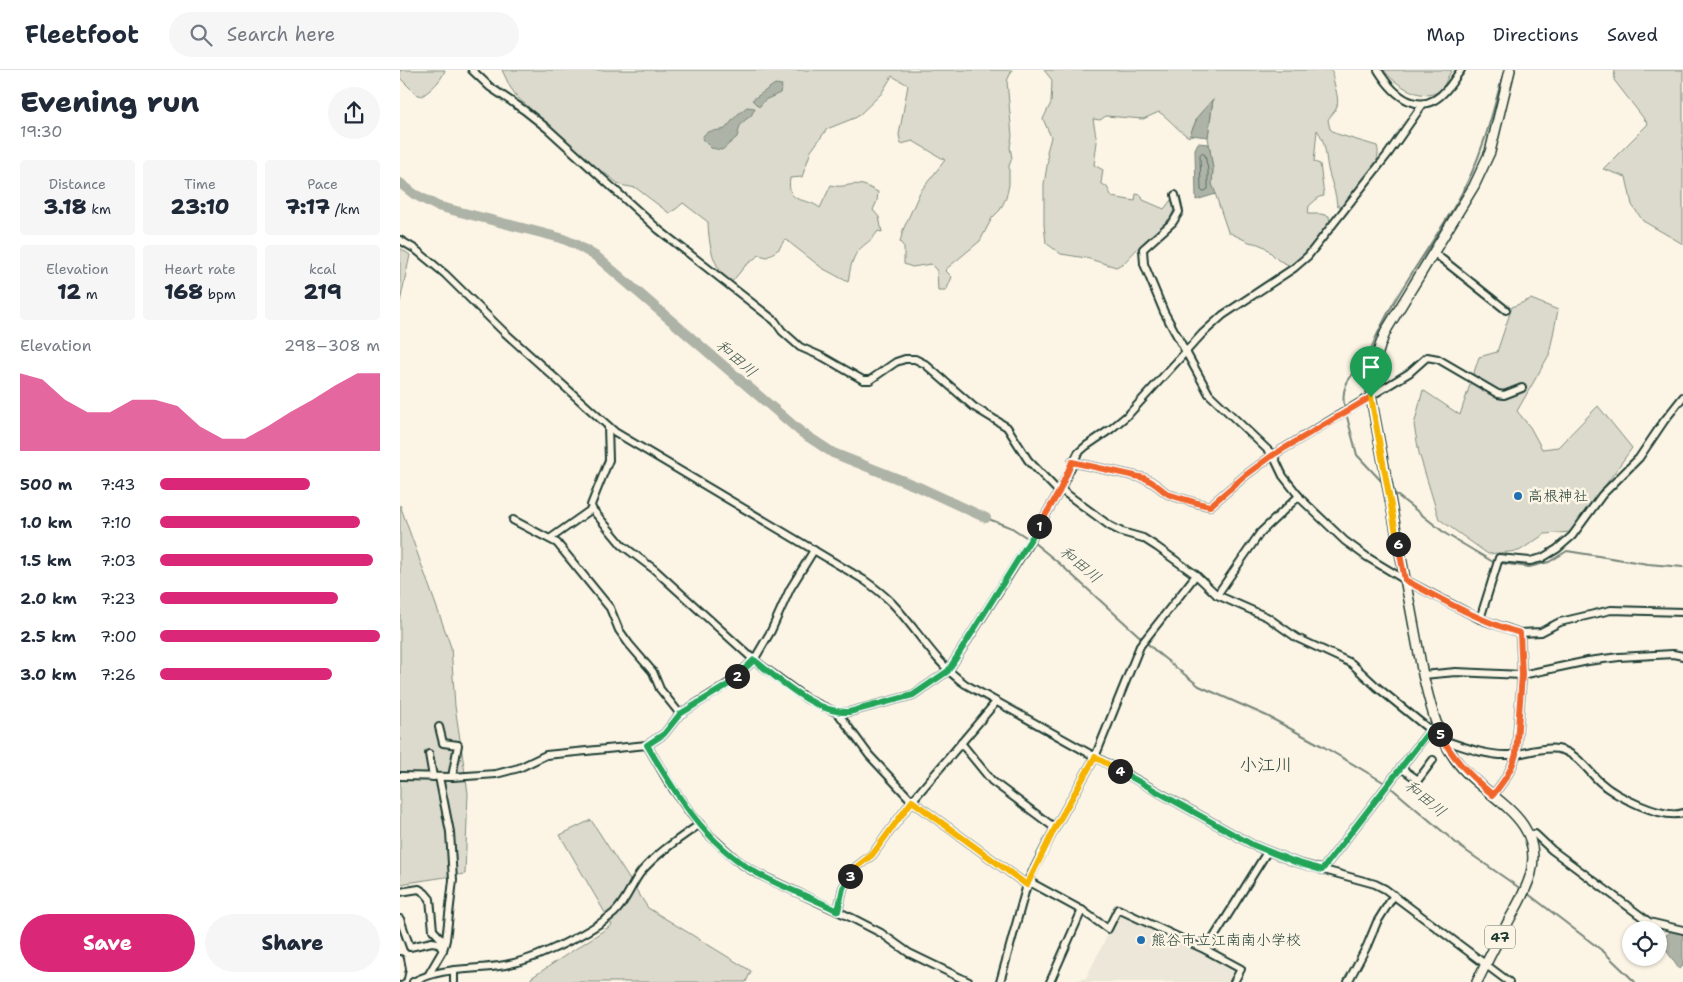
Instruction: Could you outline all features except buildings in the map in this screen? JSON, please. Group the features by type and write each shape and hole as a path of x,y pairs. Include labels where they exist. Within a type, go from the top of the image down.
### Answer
{"main road":[{"name":"47","path":"1477,982 1524,893 1533,858 1529,836 1516,815 1468,774 1434,730 1371,397 1373,367 1378,347 1474,186 1490,152 1510,70"}],"street":[{"path":"472,70 490,87 548,129 659,230 775,321 782,331 795,343 841,366 863,380 870,380 896,362 905,359 915,358 925,364 969,403 1007,427 1028,460 1060,491 1110,526 1122,532 1143,538 1196,575 1217,595 1267,617 1297,638 1351,663 1377,687 1434,730 1401,768 1322,870"},
{"path":"1378,70 1384,80 1403,99 1416,104 1423,104 1435,99 1446,91 1461,70"},
{"path":"608,426 609,460 591,506 622,545 655,570 754,660 807,700 838,713 849,712 913,695 948,671 1033,537 1060,491 1072,462 1086,446 1112,429 1129,414 1202,334 1222,315 1294,268 1308,256 1373,174 1423,104"},
{"path":"1175,195 1179,212 1173,222 1143,249 1144,264 1164,312 1209,394 1273,455 1283,476 1299,496 1354,548 1405,580 1480,619 1520,633 1541,632 1560,622 1611,610 1683,612"},
{"path":"400,240 416,249 445,274 503,331 608,426 633,443 864,580 885,596 948,671 965,684 1266,852 1375,884 1394,895 1507,981"},
{"path":"1433,252 1506,310"},
{"path":"1072,462 1144,478 1170,495 1210,506 1273,455 1409,373 1427,357 1438,359 1498,394 1504,395 1522,388"},
{"path":"1480,619 1498,558 1530,561 1542,558 1558,549 1572,536 1602,494 1639,458 1683,397"},
{"path":"1217,595 1260,532 1299,496"},
{"path":"551,538 592,509"},
{"path":"514,520 551,538 557,543 610,608 624,637 653,672 660,689 680,714"},
{"path":"400,776 452,777 496,774 519,768 546,755 647,745 664,734 680,714 729,684 754,660 771,631 790,589 814,550"},
{"path":"1000,982 1028,883 1055,828 1095,757 1136,654 1196,575"},
{"path":"1493,795 1507,777 1513,766 1516,754 1522,675 1520,633"},
{"path":"1423,675 1456,672 1522,675 1604,659 1673,654 1683,656"},
{"path":"838,911 843,888 855,868 872,855 912,801 996,702"},
{"path":"838,713 869,755 912,801 1028,883 1082,910 1108,929 1118,909 1206,950 1241,969 1234,982"},
{"path":"439,727 443,743 458,744 452,777"},
{"path":"1443,740 1484,753 1509,755 1562,749 1583,764 1600,782 1622,797 1650,809 1677,815 1683,813"},
{"path":"961,743 992,781 1055,828"},
{"path":"647,745 669,783 700,824 724,850 745,866 881,933 915,956 969,982"},
{"path":"429,754 450,832 453,859 453,880 445,943 429,974"},
{"path":"1401,768 1418,780 1433,760"},
{"path":"413,982 429,974 505,965 521,961 550,950 603,921 622,904 632,883 643,870 667,848 700,824"},
{"path":"1529,836 1535,834 1552,850 1649,922 1683,930"},
{"path":"1206,950 1266,852"},
{"path":"400,892 419,889 425,893 430,899 433,930 445,943"},
{"path":"1348,982 1368,946 1377,922 1394,895"},
{"path":"1050,982 1082,910"},
{"path":"400,919 410,946 432,942 438,943 442,950"},
{"path":"400,959 402,970 400,978"},
{"path":"454,970 454,982"}],"shaded area":[{"path":"400,70 445,70 436,84 422,96 416,94 400,78"},
{"path":"502,70 1012,70 1007,81 1012,158 1009,166 1009,185 1006,198 1000,210 992,218 980,241 945,270 952,277 946,291 938,291 937,271 931,264 912,267 904,264 904,247 900,242 903,230 920,192 945,160 913,141 901,144 899,135 908,85 892,76 881,94 857,117 827,129 811,151 802,177 790,178 791,193 794,197 815,204 820,208 831,185 859,184 878,192 873,210 879,217 882,232 878,231 856,254 851,266 848,282 822,268 785,239 779,249 767,257 759,255 745,266 731,283 716,263 709,239 708,222 683,203 669,213 636,188 620,185 596,169 560,134 518,98"},
{"path":"1044,70 1332,70 1338,102 1328,120 1330,129 1337,134 1377,146 1377,161 1368,178 1346,207 1337,205 1324,145 1317,130 1314,162 1320,164 1324,196 1319,197 1309,206 1308,214 1329,216 1330,223 1316,245 1291,266 1278,260 1265,247 1228,232 1212,184 1213,169 1208,137 1213,100 1198,116 1189,137 1159,112 1143,119 1106,116 1100,120 1093,119 1097,142 1094,165 1103,170 1101,183 1107,187 1112,197 1135,201 1136,194 1141,195 1143,200 1164,209 1171,200 1174,200 1176,205 1163,234 1138,248 1124,263 1116,267 1086,258 1061,254 1046,243 1044,225 1044,184 1048,160 1047,152 1051,137 1043,119 1051,103 1052,80"},
{"path":"1384,70 1452,70 1442,88 1436,93 1428,95 1403,87"},
{"path":"1615,70 1683,70 1683,244 1643,221 1632,205 1626,177 1603,169 1648,124 1614,80"},
{"path":"400,248 410,255 400,302"},
{"path":"1531,299 1558,310 1549,355 1517,411 1530,427 1542,449 1558,447 1598,406 1632,448 1572,532 1545,534 1519,551 1488,554 1439,519 1419,453 1414,425 1423,390 1460,415 1479,357 1497,352 1512,307"},
{"path":"400,505 451,647 455,706 468,793 465,874 400,884"},
{"path":"591,820 648,908 751,971 746,982 532,982 531,978 612,925 560,835"},
{"name":"熊谷市立江南南小学校","path":"1119,912 1236,967 1237,972 1232,982 1078,982 1078,980 1086,978"}],"water":[{"path":"775,84 782,85 780,93 765,100 759,107 752,100"},
{"path":"1213,99 1208,137 1190,135 1198,116"},
{"path":"747,107 755,108 751,116 740,126 737,137 722,150 711,148 702,139 708,132 725,129"},
{"path":"1198,143 1209,144 1213,169 1212,184 1216,194 1196,200 1195,149"},
{"path":"1676,928 1683,930 1683,966 1679,969 1667,951 1667,934"}],"waterway":[{"path":"1345,409 1343,398 1347,382 1367,356 1389,311 1457,202 1473,171 1485,138 1504,70"},
{"name":"和田川","path":"400,183 414,194 437,206 561,238 575,244 597,257 801,432 833,453 921,488 986,518"},
{"path":"1346,413 1357,455 1384,484"},
{"path":"1393,492 1446,534 1493,562 1529,567 1549,562 1567,551 1648,564 1683,567"},
{"name":"和田川","path":"986,518 1012,528 1029,539"},
{"name":"和田川","path":"1033,542 1159,654 1199,686 1267,716 1385,783"},
{"name":"和田川","path":"1389,786 1462,848 1521,889"},
{"name":"和田川","path":"1527,893 1604,952 1635,982"}],"place":[{"name":"高根神社","path":"1518,496"},
{"name":"熊谷市立江南南小学校","path":"1141,940"}],"district":[{"name":"小江川","path":"1266,765"}],"route":[{"path":"1371,397 1405,580 1480,619 1520,633 1522,675 1516,754 1513,766 1507,777 1493,795 1468,774 1457,761 1438,730 1430,730 1322,870 1266,852 1095,757 1055,828 1027,885 912,801 872,855 855,868 843,888 838,911 756,873 724,850 691,814 669,783 647,745 664,734 680,714 729,684 754,660 807,700 838,713 867,708 913,695 928,686 948,671 1033,537 1059,492 1072,462 1144,478 1170,495 1210,506 1273,455 1371,397"}]}
